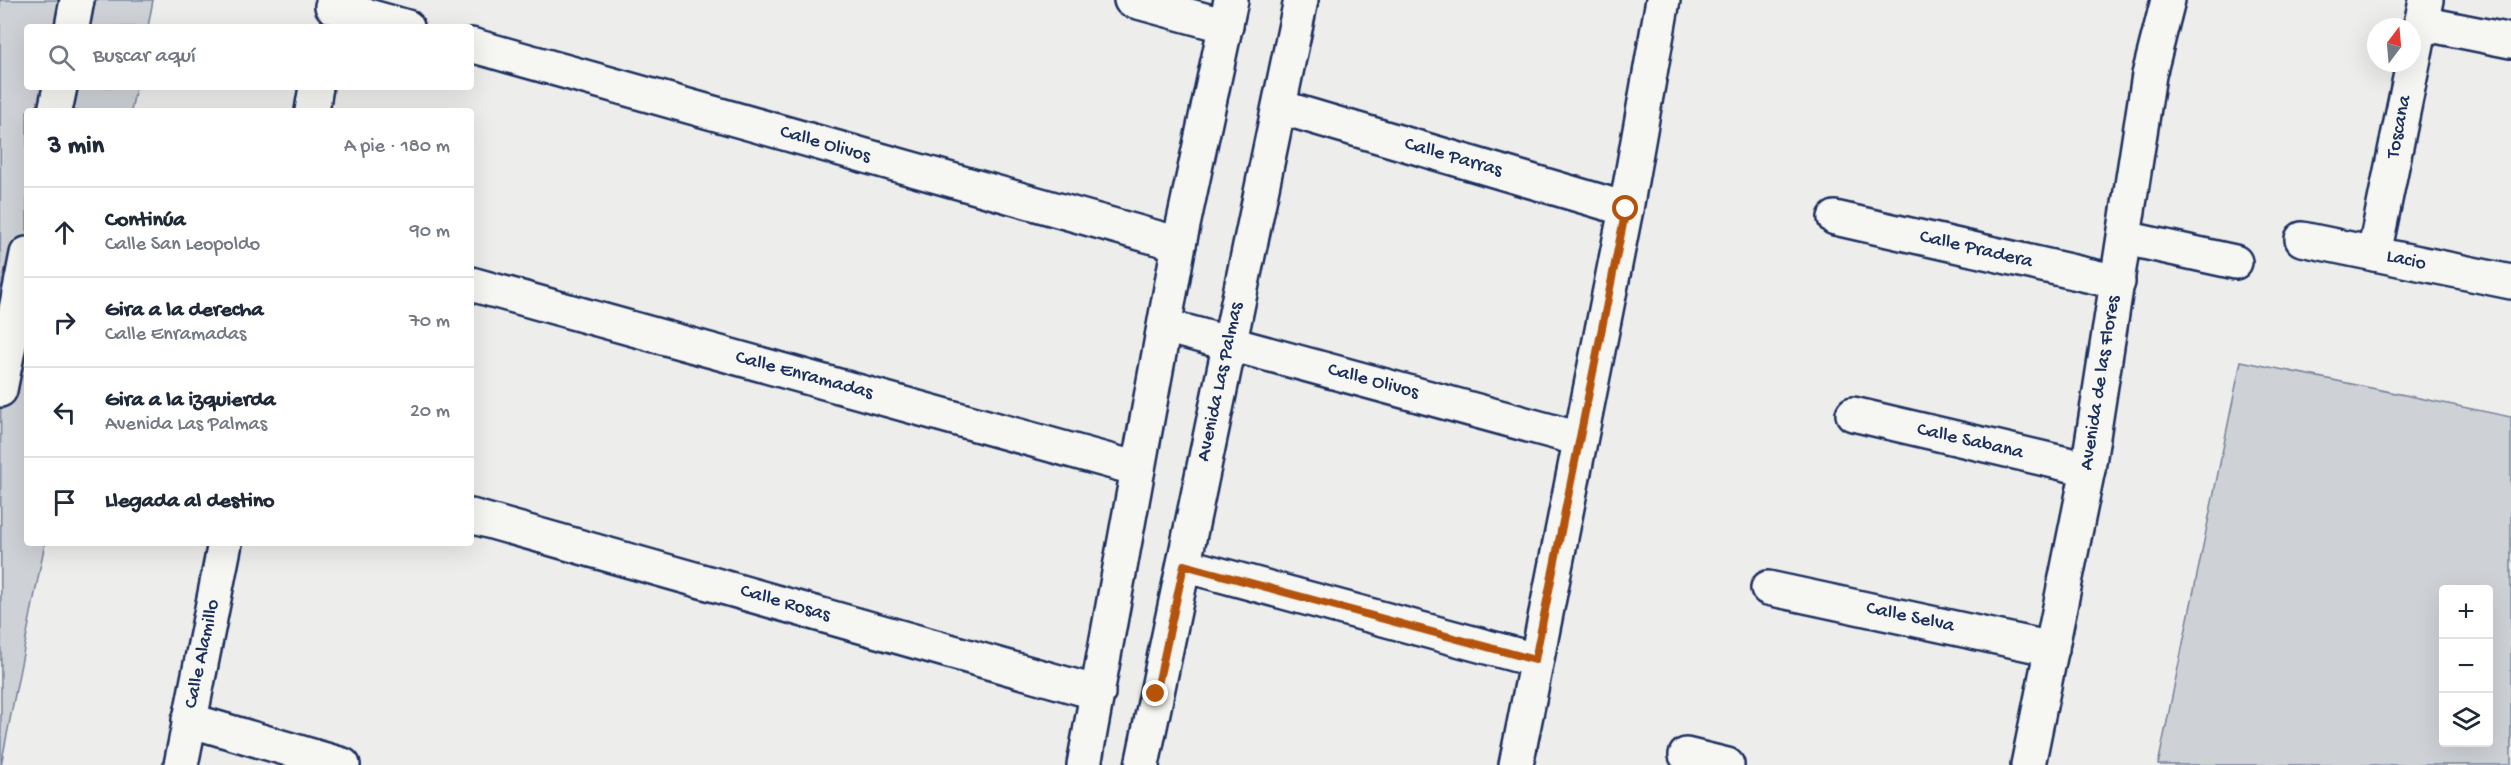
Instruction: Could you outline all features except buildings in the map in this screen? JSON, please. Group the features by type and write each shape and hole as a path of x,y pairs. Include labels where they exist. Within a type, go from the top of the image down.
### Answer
{"street":[{"path":"73,24 77,0"},
{"path":"1084,765 1179,244 1228,13 1131,0"},
{"name":"Avenida Las Palmas","path":"1142,765 1301,0"},
{"path":"1516,765 1626,209 1663,0"},
{"name":"Avenida de las Flores","path":"2028,765 2088,469 2149,75 2168,0"},
{"path":"331,11 393,24"},
{"path":"2423,11 2511,41"},
{"name":"Toscana","path":"2374,254 2423,11"},
{"name":"Calle Olivos","path":"474,46 1179,244"},
{"path":"56,108 59,90"},
{"path":"312,108 316,90"},
{"name":"Calle Parras","path":"1280,107 1626,209"},
{"name":"Calle Pradera","path":"1835,218 2118,282"},
{"path":"2125,238 2235,262"},
{"name":"Lacio","path":"2302,239 2511,282"},
{"path":"0,390 24,269"},
{"name":"Calle Enramadas","path":"474,285 1138,469"},
{"name":"Calle Olivos","path":"1165,326 1580,439"},
{"name":"Calle Sabana","path":"1853,414 2088,469"},
{"name":"Calle Rosas","path":"474,517 1098,693"},
{"name":"Calle Alamillo","path":"181,765 224,546"},
{"path":"1184,565 1535,660"},
{"name":"Calle Selva","path":"1768,588 2052,649"},
{"path":"189,720 343,765"},
{"path":"1686,755 1727,765"}],"shaded area":[{"path":"0,0 153,0 149,24 24,24 24,90 135,90 132,108 24,108 24,546 44,546 1,765"},
{"path":"2241,361 2511,417 2511,765 2158,765"}],"route":[{"path":"1156,694 1184,565 1535,660 1626,209"}]}
